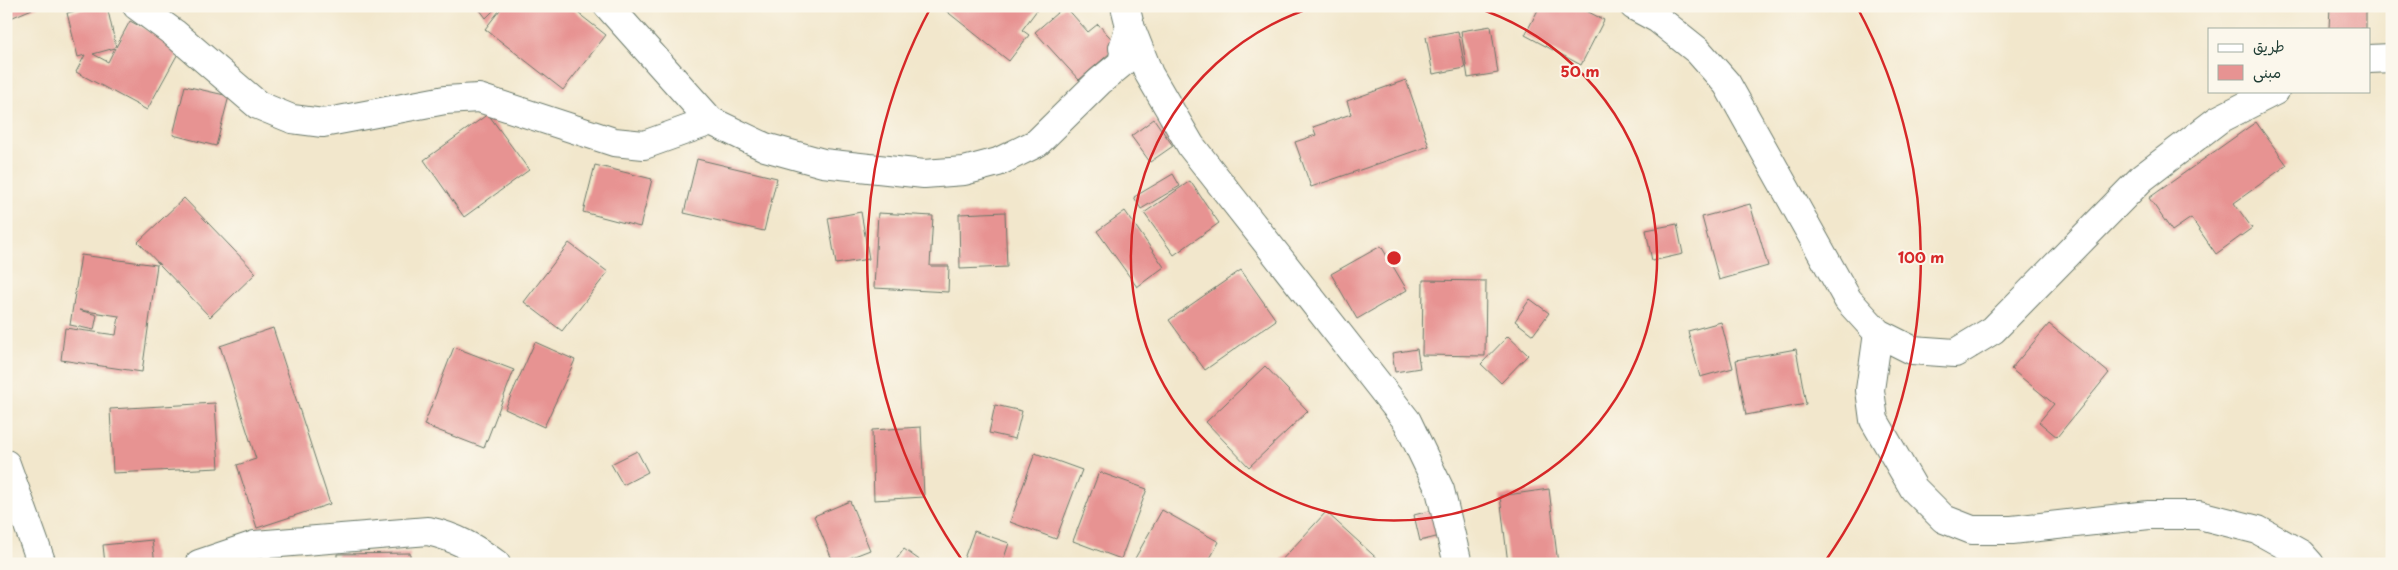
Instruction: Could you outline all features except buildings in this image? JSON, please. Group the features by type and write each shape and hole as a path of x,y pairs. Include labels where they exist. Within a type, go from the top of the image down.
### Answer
{"street":[{"path":"137,6 174,33 258,105 292,120 323,123 445,100 479,98 614,142 644,145 711,121"},
{"path":"608,6 711,121 765,147 823,163 924,174 964,171 998,162 1037,143 1099,82 1122,63 1128,16"},
{"path":"1634,6 1658,19 1698,51 1726,84 1848,300 1878,333 1912,350 1955,353 1994,330 2142,178 2218,120 2273,92"},
{"path":"1128,16 1149,74 1191,146 1407,421 1440,490 1458,564"},
{"path":"2370,59 2392,58"},
{"path":"1878,333 1870,390 1874,420 1914,489 1944,519 1972,530 2012,530 2149,515 2199,515 2258,530 2301,554 2310,564"},
{"path":"6,464 42,564"},
{"path":"199,564 255,545 428,531 453,537 480,551 496,564"}]}
